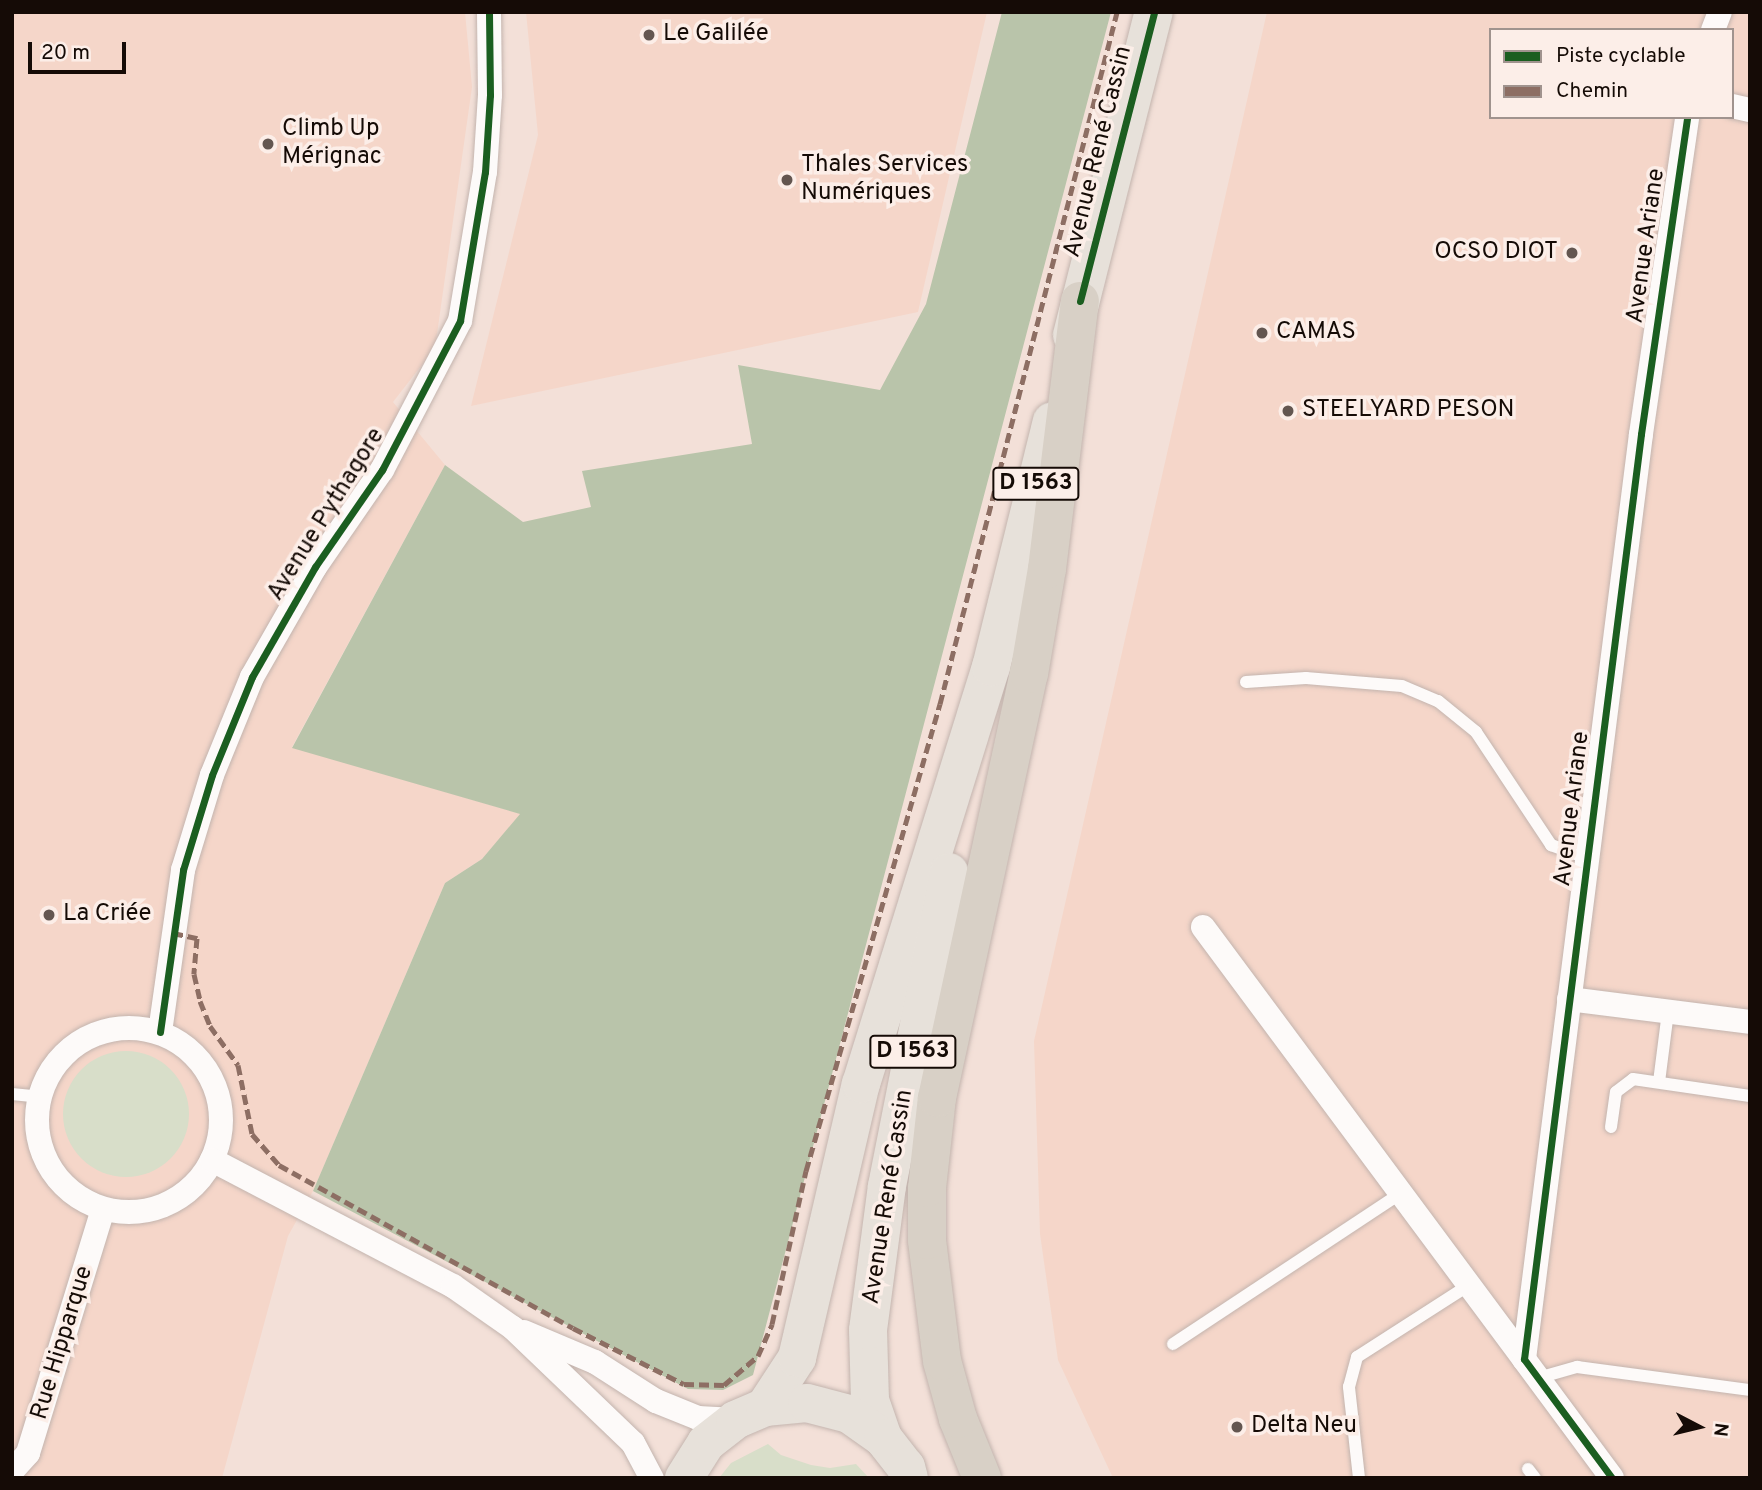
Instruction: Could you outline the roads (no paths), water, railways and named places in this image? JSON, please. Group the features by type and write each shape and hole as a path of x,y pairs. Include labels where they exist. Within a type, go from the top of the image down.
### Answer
{"highway":[{"path":"982,1478 958,1419 942,1361 927,1240 927,1188 937,1098 1029,674 1047,569 1080,301"}],"main road":[{"name":"Avenue René Cassin","path":"883,1438 870,1401 867,1369 874,1277 904,1096 991,667 1154,12"},
{"name":"Avenue René Cassin","path":"750,1413 797,1358 861,1084 991,667"},
{"path":"684,1478 706,1443 750,1413 807,1403 849,1414 883,1438 905,1467 909,1478"}],"street":[{"name":"Avenue Pythagore","path":"160,1032 183,870 212,775 252,677 289,610 382,470 460,321 485,172 490,95 489,12"},
{"name":"Avenue Ariane","path":"1531,1368 1586,858 1641,434 1687,119"},
{"path":"1203,927 1612,1478"},
{"path":"1569,999 1750,1022"},
{"path":"130,1027 160,1032 187,1047 208,1071 219,1099 220,1131 212,1160 193,1186 167,1205 135,1212 103,1209 77,1197 57,1178 42,1153 36,1125 39,1097 58,1061 72,1046 99,1031 130,1027"},
{"path":"212,1160 453,1286 513,1328 633,1443 652,1478"},
{"name":"Rue Hipparque","path":"12,1471 28,1453 103,1209"},
{"path":"513,1328 595,1362 656,1402 698,1418 750,1413"}],"lane":[{"path":"1246,682 1306,678 1402,687 1438,701 1476,732 1551,845 1586,858"},
{"path":"1659,1083 1668,1012"},
{"path":"1611,1128 1616,1092 1633,1079 1750,1096"},
{"path":"12,1094 39,1097"},
{"path":"1172,1344 1401,1193"},
{"path":"1359,1478 1349,1387 1357,1357 1469,1285"},
{"path":"1531,1368 1577,1367 1750,1390"}],"place":[{"name":"Le Galilée","path":"649,35"},
{"name":"Climb Up Mérignac","path":"268,144"},
{"name":"Thales Services Numériques","path":"787,180"},
{"name":"OCSO DIOT","path":"1572,253"},
{"name":"CAMAS","path":"1262,333"},
{"name":"STEELYARD PESON","path":"1288,411"},
{"name":"La Criée","path":"49,915"},
{"name":"Delta Neu","path":"1237,1427"}]}
